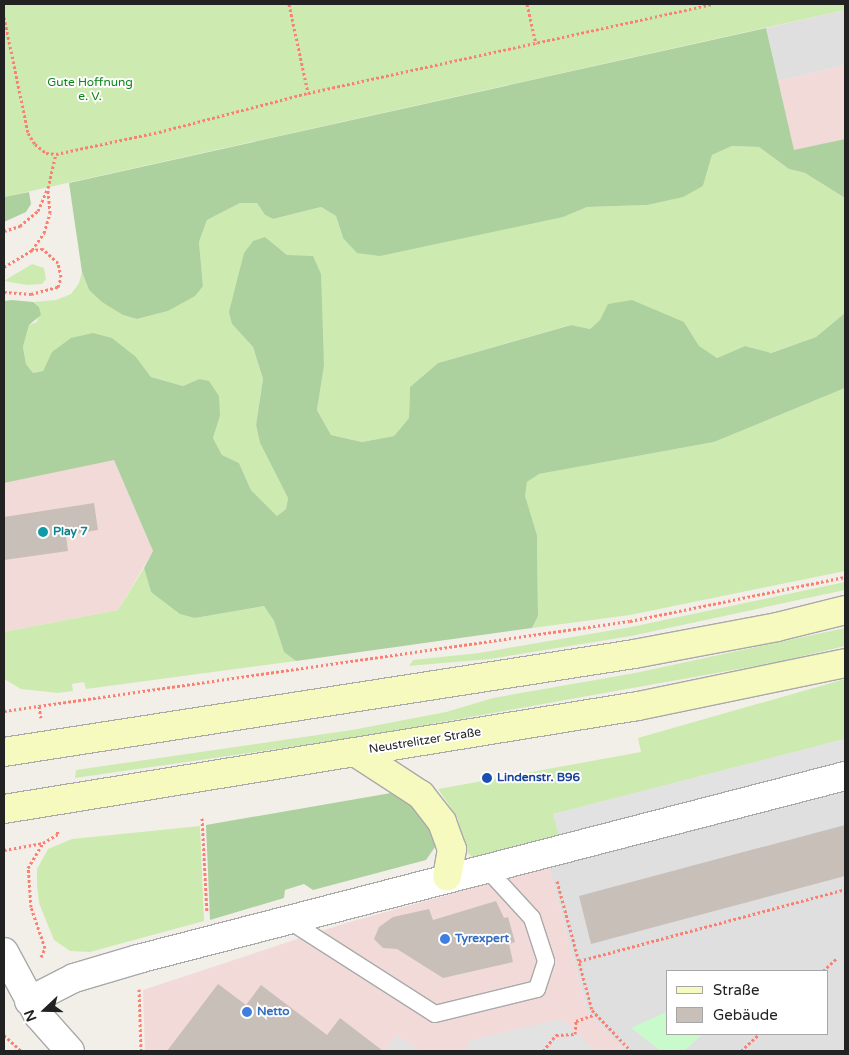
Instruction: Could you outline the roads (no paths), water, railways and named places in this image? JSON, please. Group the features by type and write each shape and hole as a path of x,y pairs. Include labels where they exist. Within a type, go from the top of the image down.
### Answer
{"main road":[{"path":"4,752 615,657 776,627 845,610"},
{"name":"Neustrelitzer Straße","path":"4,808 638,706 845,663"},
{"path":"355,752 421,795 442,822 452,849 447,877"}],"street":[{"path":"28,1001 74,978 138,960 447,877 845,776"},
{"path":"4,952 28,1001 70,1051"}],"lane":[{"path":"288,920 435,1014 537,989 546,961 532,918 486,868"}],"place":[{"name":"Play 7","path":"43,532"},
{"name":"Lindenstr. B96","path":"487,778"},
{"name":"Tyrexpert","path":"445,939"},
{"name":"Netto","path":"247,1012"}],"park label":[{"name":"Gute Hoffnung e. V.","path":"90,90"}]}
